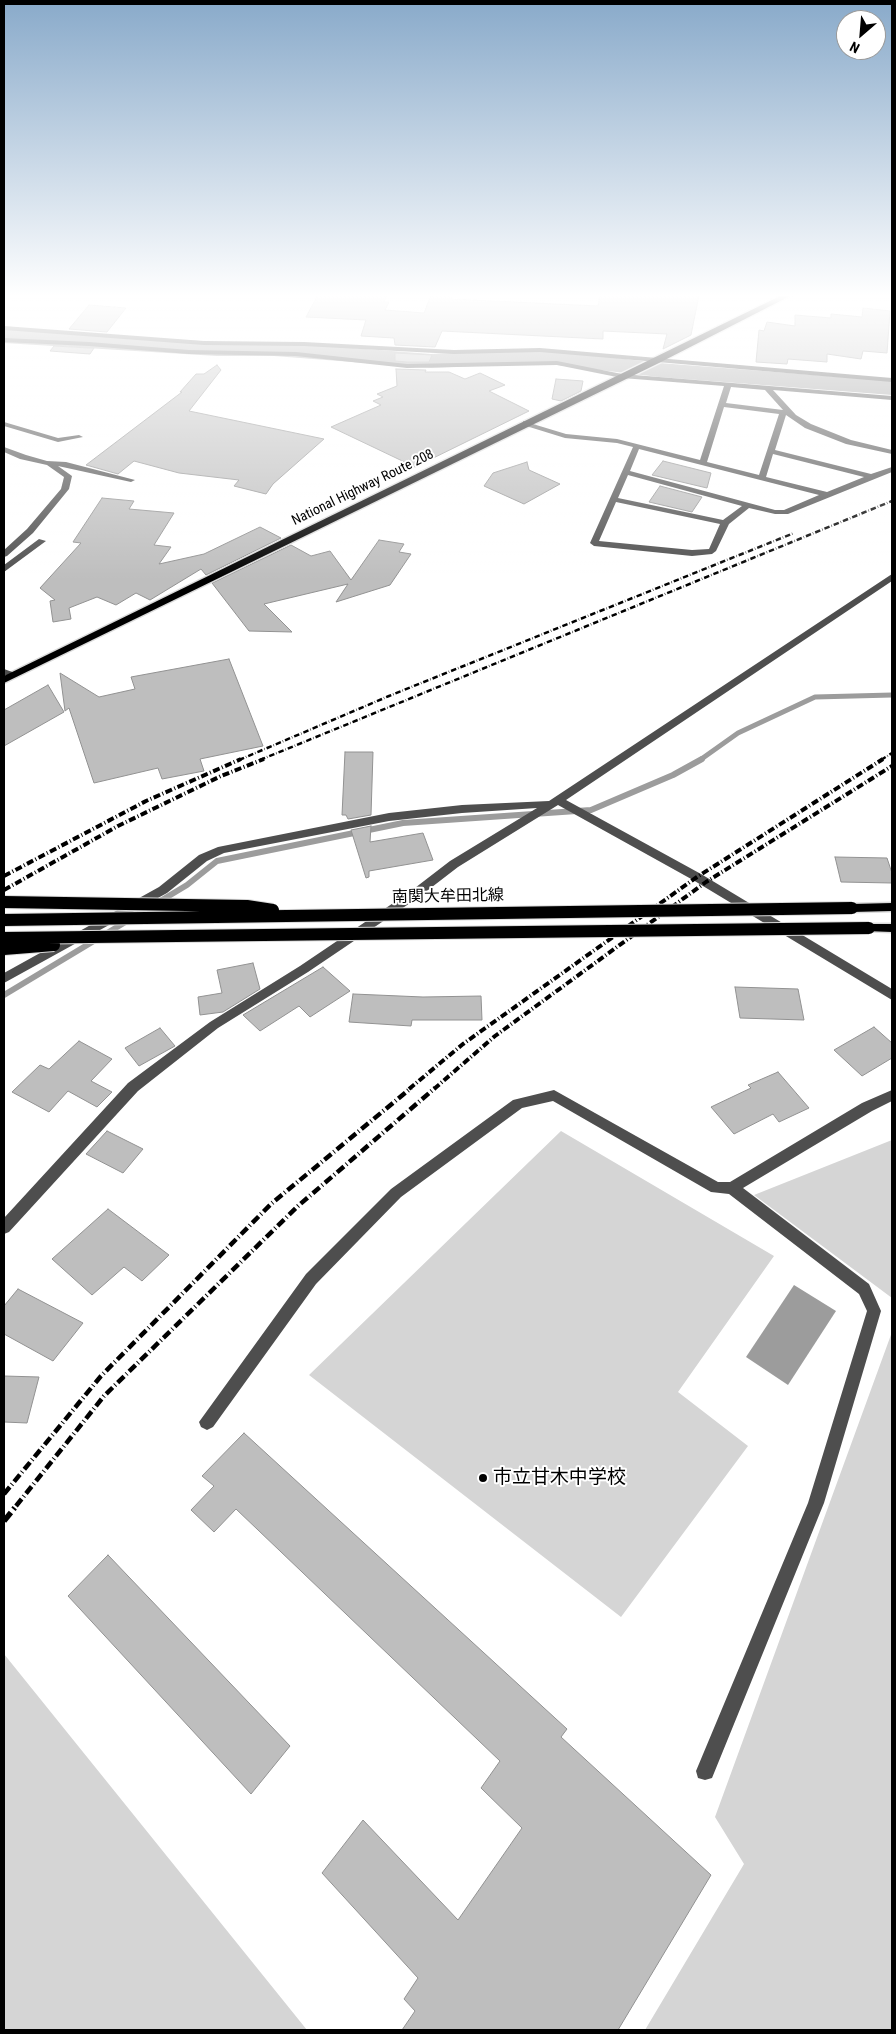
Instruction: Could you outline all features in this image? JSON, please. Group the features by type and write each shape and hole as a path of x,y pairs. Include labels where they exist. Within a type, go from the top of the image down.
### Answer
{"highway":[{"name":"National Highway Route 208","path":"7,675 594,390"}],"main road":[{"path":"4,902 247,906 314,916"},
{"name":"南関大牟田北線","path":"4,920 892,907"},
{"path":"4,938 892,928"},
{"path":"4,949 198,936"}],"street":[{"path":"703,462 727,390"},
{"path":"768,390 786,413 808,426 827,434 892,452"},
{"path":"791,390 892,398"},
{"path":"722,405 786,413"},
{"path":"762,477 770,450 786,413"},
{"path":"526,423 565,436 617,441 828,495"},
{"path":"4,424 58,440 79,437"},
{"path":"637,446 594,543 692,553 712,551 725,523 749,504"},
{"path":"4,448 23,457 47,463 66,464 131,480"},
{"path":"770,450 872,477"},
{"path":"4,554 30,531 65,489 68,476 47,463"},
{"path":"624,472 774,512 785,512 892,468"},
{"path":"613,499 725,523"},
{"path":"4,569 42,541"},
{"path":"4,1228 133,1087 214,1024 304,969 415,894 454,864 555,802 892,577"},
{"path":"4,978 163,890 203,858 222,850 389,817 555,802 697,876 892,995"},
{"path":"208,1422 311,1279 396,1193 518,1104 554,1095 716,1188 732,1188 867,1107 892,1095"},
{"path":"706,1771 816,1502 874,1310 864,1289 732,1188"}],"shaded area":[{"path":"561,1131 774,1256 678,1392 748,1446 621,1617 309,1375"},
{"path":"892,1140 892,1298 754,1195"},
{"path":"794,1285 836,1311 788,1385 746,1357"},
{"path":"892,1332 892,2030 645,2030 744,1864 715,1817"},
{"path":"4,1654 307,2030 4,2030"}],"building":[{"path":"182,390 205,390 189,411 324,439 273,484 266,494 234,486 239,480 179,473 134,461 118,474 86,465 182,392 180,392"},
{"path":"387,390 492,390 489,391 529,411 415,467 331,427 381,405 373,401 383,397 377,394"},
{"path":"554,390 581,390 561,401 552,399"},
{"path":"663,461 711,473 707,488 652,475"},
{"path":"527,462 529,470 560,484 524,504 484,486 493,473"},
{"path":"660,486 702,497 692,512 649,502"},
{"path":"102,498 134,501 129,509 174,513 154,545 171,547 159,564 204,554 260,527 281,538 206,575 201,569 150,600 136,593 116,605 97,597 69,608 71,619 53,622 50,601 55,600 40,588 81,543 73,542"},
{"path":"379,540 404,544 399,552 411,554 390,585 336,602 348,584 264,604 292,632 249,631 212,583 291,545 311,556 330,551 351,580"},
{"path":"229,659 263,746 200,759 204,771 162,779 158,768 94,783 69,708 65,711 60,673 99,697 135,689 131,677"},
{"path":"48,685 64,712 4,746 4,710"},
{"path":"345,752 373,752 371,815 348,819 346,815 342,815"},
{"path":"371,826 370,842 423,833 433,860 369,871 369,877 366,878 351,830"},
{"path":"835,857 887,858 892,873 892,883 841,882"},
{"path":"253,963 260,989 223,1012 200,1015 198,997 222,993 217,970"},
{"path":"323,967 350,991 310,1017 299,1006 260,1031 243,1015"},
{"path":"735,987 798,989 804,1020 740,1018"},
{"path":"353,994 423,997 481,996 482,1020 412,1020 411,1026 349,1022"},
{"path":"874,1027 892,1043 892,1058 862,1076 834,1050"},
{"path":"160,1028 175,1046 139,1066 125,1048"},
{"path":"79,1041 112,1059 91,1081 112,1092 97,1107 68,1091 49,1112 12,1092 40,1065 49,1069"},
{"path":"778,1072 809,1108 779,1122 773,1114 734,1134 711,1107 751,1088 748,1085"},
{"path":"107,1131 143,1149 123,1173 86,1154"},
{"path":"108,1209 169,1255 142,1281 124,1267 92,1295 52,1259"},
{"path":"18,1289 83,1323 53,1361 4,1334 4,1306"},
{"path":"4,1376 39,1377 27,1423 4,1422"},
{"path":"244,1433 567,1729 561,1737 711,1875 618,2030 402,2030 415,2011 404,1999 418,1978 322,1873 363,1820 458,1920 522,1828 481,1788 500,1761 236,1509 214,1532 191,1510 214,1486 202,1476"},
{"path":"108,1555 290,1746 251,1794 68,1596"}],"waterway":[{"path":"700,760 738,733 815,697 892,695"},
{"path":"4,995 187,885 217,861 403,823 591,810 673,775 702,759"}],"railway":[{"path":"260,760 892,501"},
{"path":"239,760 389,696 794,533"},
{"path":"881,760 892,753"},
{"path":"4,876 146,801 241,759"},
{"path":"4,890 118,826 221,776 264,759"},
{"path":"409,1089 463,1044 697,877 883,759"},
{"path":"434,1089 495,1036 706,882 892,766"},
{"path":"4,1494 101,1376 271,1204 411,1088"},
{"path":"16,1506 104,1396 298,1206 435,1088"},
{"path":"4,1521 17,1505"}],"place":[{"name":"市立甘木中学校","path":"483,1478"}]}
